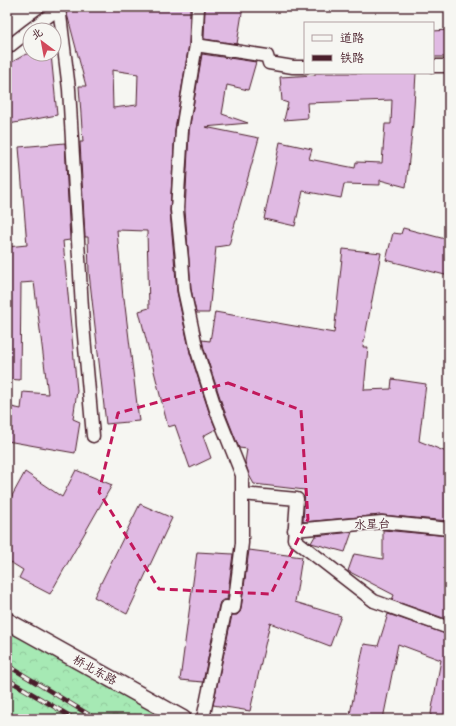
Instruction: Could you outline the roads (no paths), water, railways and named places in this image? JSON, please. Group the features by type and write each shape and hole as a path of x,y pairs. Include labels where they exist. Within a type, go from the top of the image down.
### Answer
{"street":[{"path":"41,22 57,7"},
{"path":"57,7 69,90 83,324 93,436"},
{"path":"198,7 196,44 182,130 177,210 184,290 197,351 216,410 242,476 242,543 234,608 226,607 203,719"},
{"path":"7,48 22,36"},
{"path":"196,44 267,56 269,63 293,67 304,67"},
{"path":"434,66 449,66"},
{"path":"242,494 297,499 294,538 374,601 449,628"},
{"name":"水星台","path":"294,530 382,522 449,528"},
{"name":"桥北东路","path":"7,621 183,719"}],"railway":[{"path":"7,665 96,719"},
{"path":"7,679 75,719"}]}
